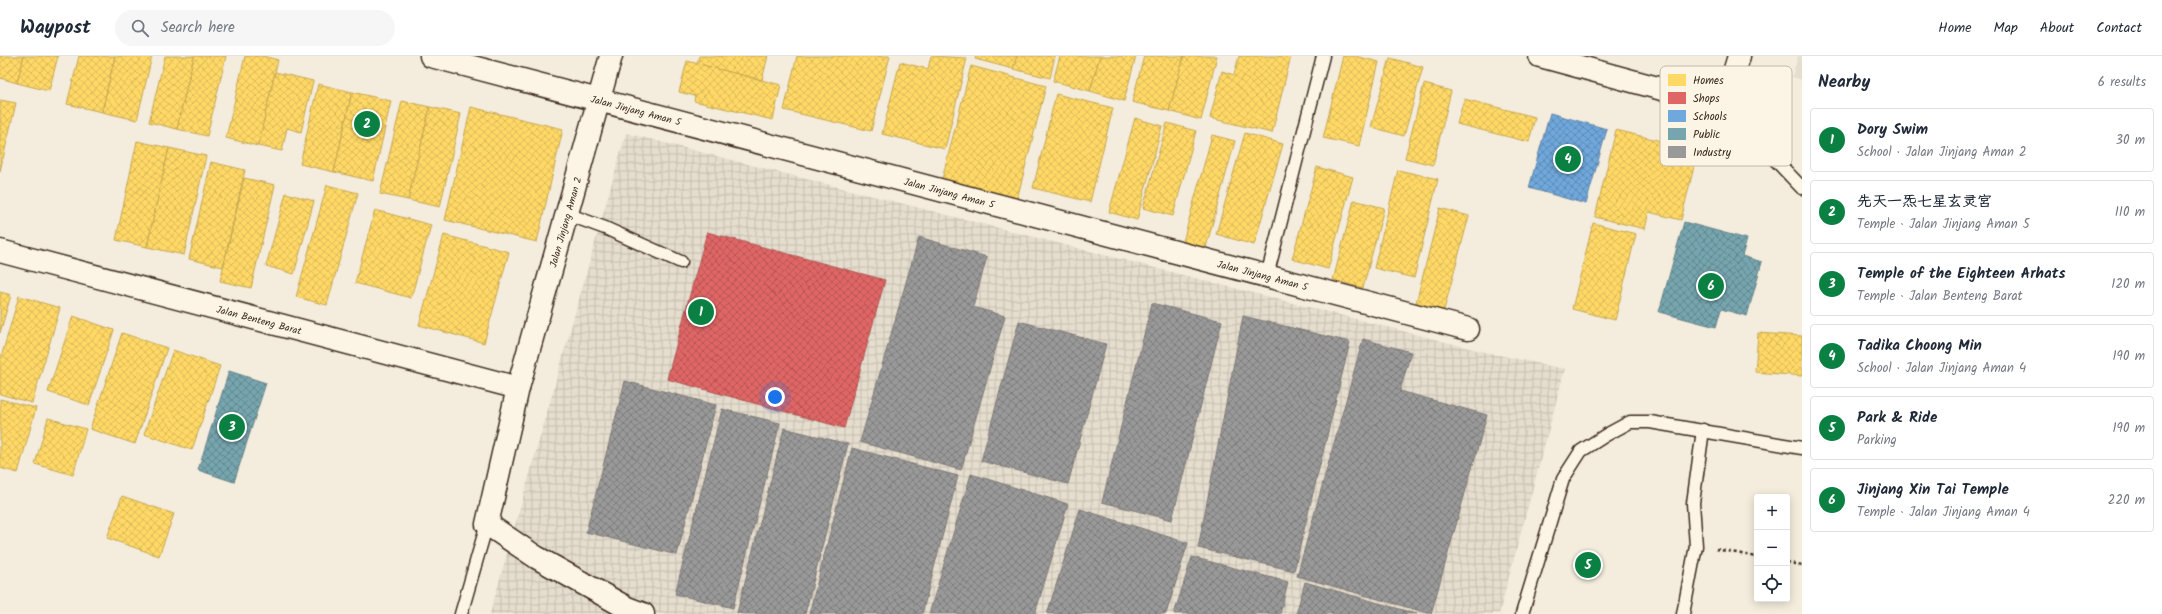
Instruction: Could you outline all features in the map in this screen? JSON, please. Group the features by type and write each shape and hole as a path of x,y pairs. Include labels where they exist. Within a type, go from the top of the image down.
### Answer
{"street":[{"name":"Jalan Jinjang Aman 5","path":"431,56 1468,329"},
{"name":"Jalan Jinjang Aman 2","path":"488,524 518,388 611,56"},
{"path":"1540,56 1660,89"},
{"path":"1736,66 1739,56"},
{"name":"Jalan Benteng Barat","path":"0,251 518,388"},
{"path":"488,524 536,557 627,608 643,614"}],"lane":[{"path":"1267,276 1323,56"},
{"path":"1781,166 1802,188"},
{"path":"567,214 605,228 681,262"},
{"path":"1522,614 1562,480 1581,451 1606,434 1630,422 1650,422 1802,448"},
{"path":"1683,614 1696,546 1693,503 1703,430"},
{"path":"461,614 488,524"}],"path":[{"path":"1696,546 1754,556"},
{"path":"1790,563 1802,566"}],"shaded area":[{"path":"1798,56 1802,56 1802,80 1792,77"},
{"path":"626,133 1489,353 1565,369 1499,614 490,614"}],"building: Homes":[{"path":"0,56 24,56 17,83 0,78"},
{"path":"24,56 58,56 49,91 17,83"},
{"path":"79,56 115,56 102,112 67,104"},
{"path":"115,56 152,56 137,120 102,112"},
{"path":"165,56 194,56 177,129 149,122"},
{"path":"194,56 226,56 207,136 177,129"},
{"path":"245,56 263,56 278,60 258,146 226,138"},
{"path":"699,56 768,56 762,80 697,64"},
{"path":"797,56 890,56 871,131 784,110"},
{"path":"931,56 967,58 945,149 882,134 900,62 928,69"},
{"path":"976,56 1017,56 1013,69 975,59"},
{"path":"1017,56 1055,56 1050,78 1013,69"},
{"path":"1060,56 1100,56 1090,91 1053,81"},
{"path":"1100,56 1136,56 1124,101 1090,91"},
{"path":"1144,56 1184,56 1169,111 1132,102"},
{"path":"1184,56 1217,56 1201,120 1169,111"},
{"path":"1239,56 1291,56 1272,133 1210,118 1222,71 1234,75"},
{"path":"1343,56 1355,56 1379,62 1359,146 1323,138"},
{"path":"1390,58 1423,67 1404,136 1371,127"},
{"path":"687,61 781,85 773,120 694,101 695,96 679,92"},
{"path":"971,66 1046,86 1016,203 941,183"},
{"path":"275,72 313,81 301,132 287,128 282,151 258,146"},
{"path":"318,84 352,92 334,172 300,164"},
{"path":"1424,84 1451,91 1433,165 1405,158"},
{"path":"352,92 391,101 373,181 334,172"},
{"path":"1056,94 1113,108 1090,202 1033,188"},
{"path":"1464,99 1535,117 1529,142 1457,124"},
{"path":"0,100 16,103 0,171"},
{"path":"402,101 430,107 408,200 380,194"},
{"path":"430,107 461,114 440,207 408,200"},
{"path":"471,107 563,129 537,242 445,220"},
{"path":"1135,118 1162,126 1137,220 1109,212"},
{"path":"1167,123 1196,131 1173,216 1143,208"},
{"path":"1616,130 1660,141 1660,166 1694,166 1681,220 1649,212 1645,229 1595,217"},
{"path":"1245,133 1283,144 1254,245 1216,234"},
{"path":"1212,135 1235,141 1205,251 1182,245"},
{"path":"137,141 169,148 147,247 116,240"},
{"path":"169,148 206,156 184,255 147,247"},
{"path":"211,162 245,170 223,267 189,259"},
{"path":"1317,167 1353,177 1328,269 1292,259"},
{"path":"1398,170 1438,179 1414,278 1374,268"},
{"path":"244,178 275,185 251,288 220,281"},
{"path":"327,185 358,193 327,305 296,297"},
{"path":"286,193 314,201 294,274 266,266"},
{"path":"1354,200 1384,208 1363,288 1333,280"},
{"path":"1440,208 1469,216 1444,310 1416,303"},
{"path":"375,210 431,225 411,298 355,283"},
{"path":"1593,223 1636,234 1615,320 1572,309"},
{"path":"444,235 509,252 484,343 419,325"},
{"path":"0,292 11,295 0,333"},
{"path":"19,296 60,308 32,403 0,394 0,361"},
{"path":"73,316 114,330 89,405 48,392"},
{"path":"122,333 167,348 135,444 90,429"},
{"path":"1758,333 1802,336 1802,376 1755,372"},
{"path":"173,350 220,366 192,450 144,434"},
{"path":"0,399 36,408 18,473 0,468"},
{"path":"48,418 86,429 73,475 35,464"},
{"path":"122,496 174,514 159,556 107,538"}],"building: Shops":[{"path":"707,232 885,280 844,428 667,379"}],"building: Schools":[{"path":"1550,113 1607,129 1586,204 1529,188"}],"building: Public":[{"path":"1684,222 1747,239 1742,256 1762,262 1747,316 1721,309 1716,327 1659,312"},
{"path":"229,371 266,383 234,482 198,470"}],"building: Industry":[{"path":"919,237 987,257 973,307 1005,316 961,470 860,442"},
{"path":"1152,303 1222,321 1172,520 1102,502"},
{"path":"1243,316 1350,342 1294,571 1198,548"},
{"path":"1019,321 1106,344 1068,484 981,461"},
{"path":"1363,339 1411,352 1400,391 1487,415 1431,614 1297,576"},
{"path":"625,381 716,405 677,555 586,532"},
{"path":"722,409 780,423 733,608 675,594"},
{"path":"784,428 848,444 805,614 737,613"},
{"path":"852,448 958,476 922,614 809,614"},
{"path":"971,474 1068,504 1035,614 929,614"},
{"path":"1080,509 1188,543 1166,614 1047,614"},
{"path":"1192,557 1288,582 1280,614 1174,614"},
{"path":"1305,582 1417,614 1296,614"}],"place":[{"name":"先天一炁七星玄灵宫","path":"367,124"},
{"name":"Tadika Choong Min","path":"1568,159"},
{"name":"Jinjang Xin Tai Temple","path":"1711,286"},
{"name":"Dory Swim","path":"701,312"},
{"name":"Temple of the Eighteen Arhats","path":"232,427"},
{"name":"Park & Ride","path":"1588,565"}]}
